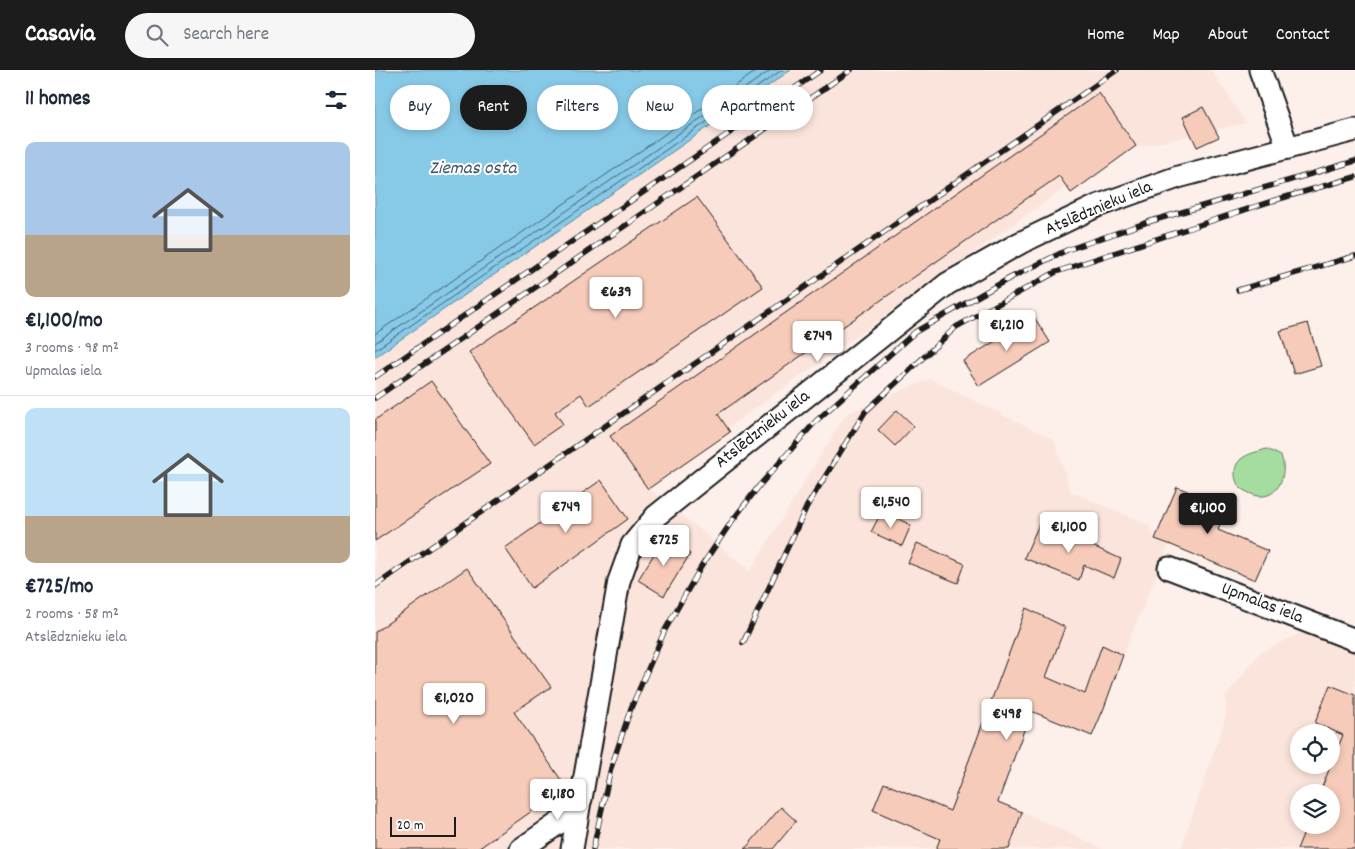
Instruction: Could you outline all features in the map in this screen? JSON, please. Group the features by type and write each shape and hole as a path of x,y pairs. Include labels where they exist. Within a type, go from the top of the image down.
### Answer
{"street":[{"path":"1260,70 1287,148"},
{"name":"Atslēdznieku iela","path":"572,849 619,581 632,545 656,516 947,284 1020,243 1097,206 1178,177 1355,130"},
{"name":"Upmalas iela","path":"1169,568 1355,640"},
{"path":"521,849 565,818 581,799"}],"shaded area":[{"path":"791,70 1211,70 1246,123 1115,152 646,486 750,571 846,414 930,379 1054,440 1071,492 1149,525 1155,539 1169,544 1123,655 1106,702 1031,711 998,801 1103,849 375,849 375,357 704,130 813,130 813,85 769,85"},
{"path":"1299,634 1311,634 1355,654 1355,849 1181,849 1226,716 1226,696 1261,652"}],"green space":[{"path":"1267,449 1281,456 1283,475 1278,487 1274,491 1269,495 1257,496 1240,488 1236,481 1235,470 1238,462 1244,457"}],"water":[{"name":"Ziemas osta","path":"375,70 791,70 769,85 702,85 702,130 704,130 375,357"}],"building":[{"path":"1099,93 1136,146 1071,193 1059,176 718,414 730,432 648,489 610,436"},
{"path":"1203,107 1219,137 1197,147 1183,117"},
{"path":"697,197 763,287 589,406 581,394 555,412 563,424 534,444 469,352"},
{"path":"1034,317 1050,342 979,386 963,361"},
{"path":"1308,323 1321,366 1294,374 1280,331"},
{"path":"431,381 490,464 375,541 375,420"},
{"path":"897,410 914,426 895,446 878,430"},
{"path":"601,480 628,519 532,588 505,548"},
{"path":"1177,487 1226,506 1218,530 1268,551 1255,580 1155,539"},
{"path":"882,511 911,525 902,546 871,532"},
{"path":"1040,522 1121,559 1114,578 1084,565 1079,580 1024,558"},
{"path":"664,538 690,554 664,596 638,580"},
{"path":"917,543 965,564 958,583 908,563"},
{"path":"467,568 551,687 514,712 566,787 478,849 375,849 375,632"},
{"path":"1026,608 1065,627 1046,677 1085,694 1102,645 1123,655 1104,708 1092,736 1031,711 998,802 1022,812 1009,849 936,849 940,839 873,810 884,783 950,811"},
{"path":"1330,685 1355,695 1355,849 1297,849 1303,834 1340,834 1340,784 1323,784 1327,774 1340,774 1340,742 1343,735 1340,734 1340,724 1315,723"},
{"path":"781,807 796,821 773,849 745,849"}],"railway":[{"path":"375,377 821,70"},
{"path":"375,398 851,70"},
{"path":"375,586 1117,70"},
{"path":"593,849 611,768 631,708 665,630 701,567 732,521 759,486 816,421 915,332 1010,278 1067,250 1148,222 1355,161"},
{"path":"743,643 807,506 865,412 956,327 1056,272 1272,201 1355,177"},
{"path":"1238,290 1355,256"}]}
